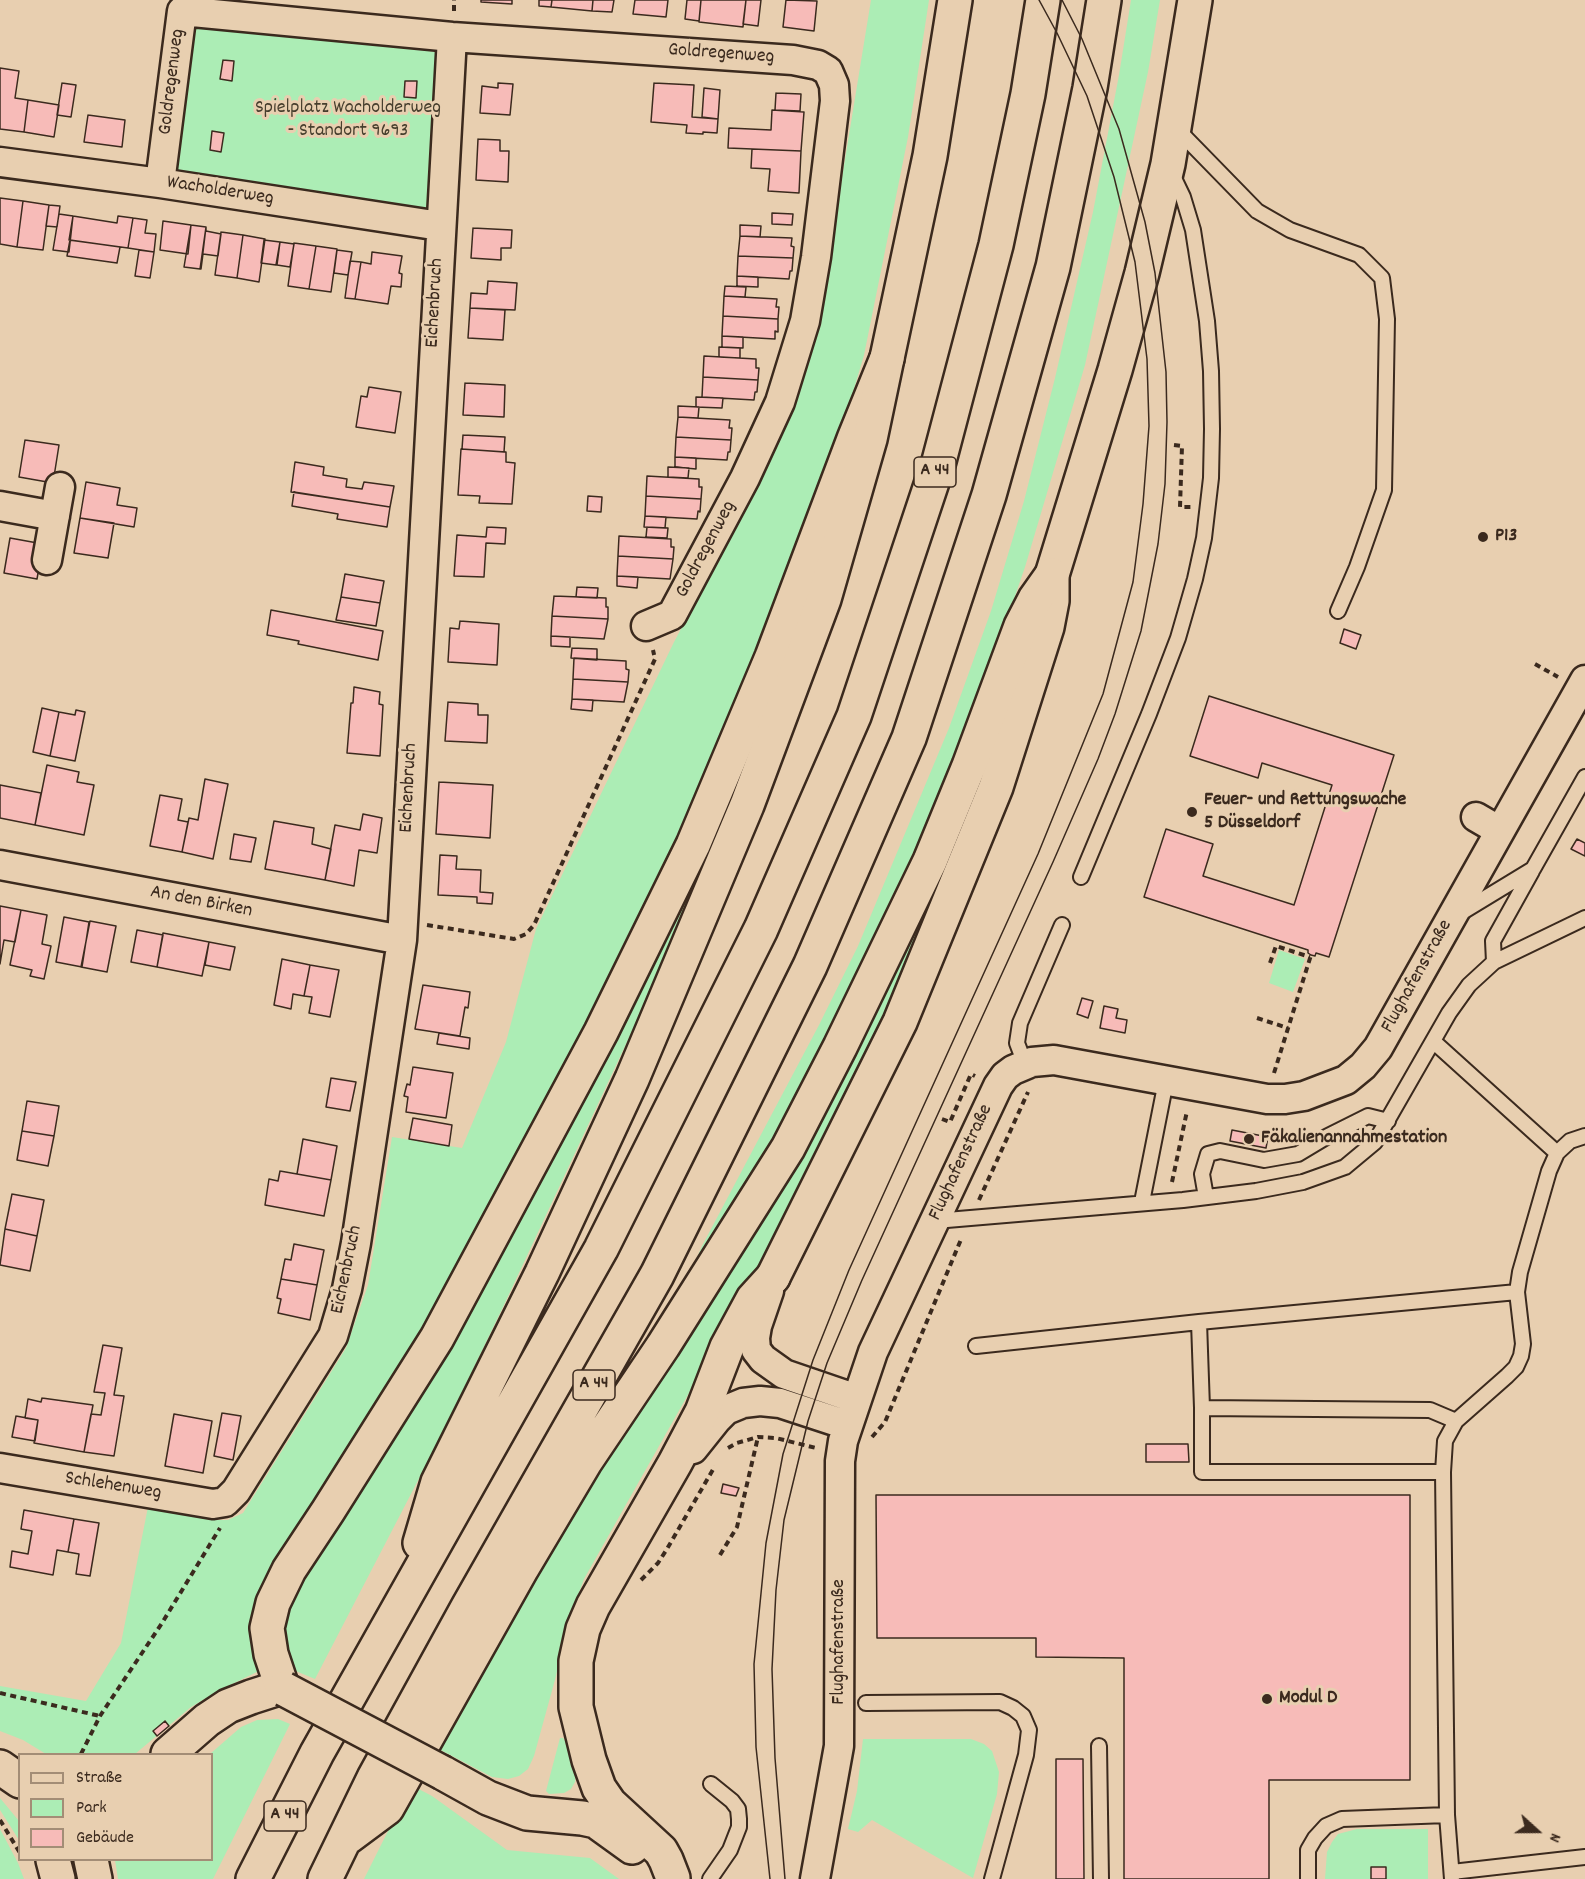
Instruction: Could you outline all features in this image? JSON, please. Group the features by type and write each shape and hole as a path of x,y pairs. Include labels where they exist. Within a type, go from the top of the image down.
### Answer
{"main road":[{"path":"402,1602 438,1482 542,1273 632,1079 747,806 824,599 870,439 930,156 955,0"},
{"name":"A 44","path":"253,1879 317,1753 601,1249 761,929 854,716 942,450 996,245 1028,94 1043,0"},
{"name":"A 44","path":"325,1879 374,1778 468,1607 657,1275 810,966 909,738 989,495 1053,267 1090,88 1104,0"},
{"path":"673,1879 661,1851 615,1809 599,1788 589,1760 576,1707 576,1661 583,1629 608,1578 702,1412 727,1347 753,1299 773,1277 900,1022 996,787 1047,627 1052,601 1052,575 1142,273 1168,164 1195,0"},
{"path":"673,1879 596,1821 570,1816 527,1813 509,1807 283,1688 271,1654 267,1628 273,1603 289,1570 437,1338 601,1032 693,845 772,657 887,358"},
{"path":"344,1840 387,1808 510,1587 579,1472 663,1346 788,1148 840,1047 930,861 969,766 1021,626 1035,599 1052,575"},
{"path":"170,1753 207,1720 228,1706 283,1688"},
{"path":"0,1767 18,1780"},
{"path":"570,1816 590,1804 599,1788"},
{"path":"53,1861 58,1879"},
{"path":"92,1861 95,1879"}],"street":[{"name":"Goldregenweg","path":"160,183 182,11 452,37 793,60 818,65 828,71 834,85 835,101 815,267 805,321 780,402 746,478 672,615 646,626"},
{"name":"Eichenbruch","path":"223,1514 333,1336 347,1289 356,1243 402,931 452,37"},
{"name":"Wacholderweg","path":"0,162 160,183 440,225"},
{"path":"47,560 60,487"},
{"path":"0,506 55,516"},
{"name":"Flughafenstraße","path":"815,1879 839,1746 840,1461 858,1421 873,1352 998,1086 1013,1070 1029,1073 1040,1060 1054,1060 1251,1097 1285,1099 1304,1096 1346,1080 1363,1066 1378,1048 1450,920 1488,824 1585,680"},
{"name":"An den Birken","path":"0,865 402,931"},
{"path":"773,1277 754,1338 756,1350 763,1359 784,1374 858,1421"},
{"path":"675,1463 696,1446 726,1410 743,1403 780,1402 858,1421"},
{"name":"Schlehenweg","path":"0,1468 213,1504 223,1514"}],"lane":[{"path":"1174,126 1257,211 1290,230 1359,255 1382,278 1387,319 1384,490 1358,567 1338,611"},
{"path":"1081,877 1178,638 1196,579 1204,538 1211,478 1212,429 1207,321 1193,230 1183,197 1168,164"},
{"path":"1494,962 1493,941 1585,777"},
{"path":"1450,920 1533,869"},
{"path":"935,1221 1256,1191 1303,1182 1337,1170 1358,1158 1374,1142 1449,1013 1469,985 1494,962 1585,918"},
{"path":"1029,1073 1017,1043 1020,1023 1062,925"},
{"path":"1433,1041 1557,1153"},
{"path":"1142,1202 1179,1083"},
{"path":"1206,1197 1202,1174 1208,1154 1220,1151 1264,1160 1298,1154 1368,1116 1388,1121"},
{"path":"1585,1136 1570,1141 1557,1153 1550,1171 1520,1272 1517,1292 1523,1344 1516,1366 1456,1421 1445,1442 1443,1472 1447,1815 1452,1876 1585,1857"},
{"path":"976,1346 1517,1292"},
{"path":"1199,1322 1202,1472 1443,1472"},
{"path":"1202,1408 1430,1410 1456,1421"},
{"path":"866,1703 1000,1702 1023,1716 1029,1730 1026,1755 993,1879"},
{"path":"1099,1746 1101,1879"},
{"path":"710,1879 730,1850 740,1819 738,1809 732,1801 711,1784"},
{"path":"1308,1879 1308,1850 1326,1826 1342,1819 1447,1815"}],"path":[{"path":"1174,445 1182,446 1180,502"},
{"path":"402,931 514,939 526,934 534,925 655,659 646,626"},
{"path":"1270,963 1276,946 1311,956 1273,1076"},
{"path":"1257,1018 1288,1028"},
{"name":"Flughafenstraße","path":"858,1421 885,1422 1029,1073"},
{"path":"942,1119 950,1122 969,1079"},
{"path":"1168,1201 1179,1083"},
{"path":"720,1555 736,1527 758,1437"},
{"path":"723,1455 728,1448 737,1443 758,1437 819,1448"},
{"path":"639,1583 658,1563 717,1462"},
{"path":"82,1753 100,1716 162,1623 223,1514"},
{"path":"0,1693 100,1716"},
{"path":"0,1820 18,1850"}],"green space":[{"path":"871,0 929,0 908,137 864,355 830,470 796,633 684,920 440,1438 315,1679 286,1667 263,1669 191,1707 136,1753 44,1753 23,1740 0,1731 0,1686 86,1701 121,1643 148,1507 212,1520 228,1520 243,1513 346,1348 368,1285 392,1137 462,1148 506,1042 536,929 674,642 754,492 791,411 818,325"},
{"path":"1131,0 1160,0 1148,72 1085,365 1025,567 990,669 901,888 860,974 801,1089 707,1252 695,1262 858,946 949,728 991,611 1024,501 1055,378 1093,212"},
{"name":"Spielplatz Wacholderweg - Standort 9693","path":"192,24 437,52 427,212 176,176"},
{"path":"982,770 989,772 923,930 845,1101 760,1267 584,1579 566,1628 556,1676 534,1756 528,1769 519,1776 508,1779 492,1777 433,1746 533,1574"},
{"path":"1279,950 1305,959 1293,992 1269,983"},
{"path":"278,1719 290,1724 213,1879 118,1879 115,1861 213,1861 213,1753 211,1753 241,1727 257,1720"},
{"path":"560,1738 565,1741 576,1774 575,1782 571,1789 564,1793 549,1794 546,1791"},
{"path":"863,1739 971,1739 984,1744 992,1751 999,1772 997,1794 973,1878 872,1820 858,1832 848,1829 857,1791"},
{"path":"411,1785 432,1796 507,1850 590,1858 619,1879 364,1879"},
{"path":"0,1798 18,1820 18,1838 0,1810"},
{"path":"0,1829 18,1863 24,1879 0,1879"},
{"path":"1357,1829 1428,1829 1428,1879 1325,1879 1327,1852 1332,1842 1338,1834"}],"building":[{"path":"481,0 512,0 512,4 481,2"},
{"path":"539,0 552,0 551,7 539,6"},
{"path":"552,0 593,0 592,11 551,7"},
{"path":"593,0 614,0 612,12 592,11"},
{"path":"635,0 668,0 666,17 633,14"},
{"path":"687,0 701,0 699,21 685,19"},
{"path":"701,0 746,0 743,27 699,22"},
{"path":"746,0 761,0 758,26 743,24"},
{"path":"786,0 817,1 814,31 783,27"},
{"path":"223,60 234,61 232,81 220,79"},
{"path":"0,68 19,71 15,98 28,100 24,132 0,129"},
{"path":"405,81 417,81 416,98 404,97"},
{"path":"62,83 76,85 71,117 57,115"},
{"path":"498,83 513,84 510,115 480,113 482,86 498,88"},
{"path":"654,83 694,85 692,117 718,119 717,133 686,133 687,125 651,122"},
{"path":"704,88 720,90 718,119 702,117"},
{"path":"776,93 801,94 800,111 775,110"},
{"path":"28,100 59,105 54,137 24,132"},
{"path":"772,110 804,112 801,151 728,148 729,128 771,130"},
{"path":"88,115 125,120 122,147 84,142"},
{"path":"212,131 224,133 221,152 210,150"},
{"path":"478,139 500,140 500,151 509,151 508,182 476,180"},
{"path":"752,149 801,151 799,193 768,191 770,169 751,168"},
{"path":"0,198 23,201 17,247 0,244"},
{"path":"23,201 49,205 43,250 17,247"},
{"path":"49,205 60,206 57,227 46,226"},
{"path":"772,213 793,214 792,225 772,224"},
{"path":"59,214 73,216 69,252 53,250"},
{"path":"73,216 117,223 118,216 133,218 128,248 69,240"},
{"path":"133,218 147,220 145,233 156,234 154,252 128,248"},
{"path":"163,221 191,225 188,254 160,250"},
{"path":"191,225 206,227 200,269 184,267"},
{"path":"740,225 761,226 760,237 740,236"},
{"path":"206,227 206,231 221,234 218,256 203,254 201,269"},
{"path":"473,228 512,230 511,248 501,248 501,260 471,258"},
{"path":"221,232 243,235 237,278 215,275"},
{"path":"243,235 265,239 259,282 237,278"},
{"path":"740,236 792,238 793,258 738,256"},
{"path":"70,240 120,247 117,263 67,256"},
{"path":"264,240 280,242 276,265 261,263"},
{"path":"280,242 294,244 290,267 277,265"},
{"path":"294,243 316,246 309,289 288,286"},
{"path":"316,246 337,249 331,292 309,289"},
{"path":"139,250 154,252 150,278 135,276"},
{"path":"337,250 352,252 348,275 334,273"},
{"path":"372,252 402,256 399,273 402,274 401,287 391,286 388,304 355,299 361,262 371,264"},
{"path":"738,256 793,258 792,271 790,271 789,279 737,276"},
{"path":"350,261 361,262 355,299 345,298"},
{"path":"737,276 758,277 758,287 737,286"},
{"path":"488,281 517,283 515,310 470,308 471,293 487,294"},
{"path":"725,286 746,287 745,297 724,296"},
{"path":"724,296 777,299 778,319 723,316"},
{"path":"470,308 505,310 503,340 468,338"},
{"path":"723,316 778,319 778,332 775,331 775,339 722,336"},
{"path":"722,336 743,337 743,348 722,347"},
{"path":"719,347 740,348 740,358 719,357"},
{"path":"704,356 756,359 756,368 759,368 758,380 703,377"},
{"path":"703,377 758,380 757,392 755,392 754,400 702,397"},
{"path":"465,383 505,385 504,417 463,415"},
{"path":"369,387 401,392 395,433 356,427 361,396 367,397"},
{"path":"696,397 723,398 722,408 696,407"},
{"path":"678,406 699,407 698,418 678,417"},
{"path":"678,417 730,420 731,440 676,437"},
{"path":"463,435 505,437 504,452 462,449"},
{"path":"676,437 731,440 730,452 728,452 727,460 675,457"},
{"path":"25,440 59,445 53,483 19,477"},
{"path":"461,449 506,452 506,462 515,463 512,504 479,503 480,496 458,495"},
{"path":"675,457 696,458 696,469 675,467"},
{"path":"295,462 324,467 323,475 347,479 346,487 362,489 364,482 394,486 390,507 291,492"},
{"path":"668,467 689,468 688,478 668,477"},
{"path":"647,476 699,479 699,487 702,487 701,499 646,496"},
{"path":"86,482 120,488 117,505 137,508 134,527 80,518"},
{"path":"294,492 390,507 387,527 337,519 338,514 292,506"},
{"path":"588,496 602,497 601,512 587,511"},
{"path":"646,496 701,499 700,512 698,511 697,519 645,516"},
{"path":"645,516 666,517 665,528 644,527"},
{"path":"80,518 114,523 108,558 74,553"},
{"path":"487,527 506,528 505,544 486,543 484,577 454,576 457,535 486,537"},
{"path":"647,527 668,528 667,538 646,537"},
{"path":"619,536 671,539 671,547 674,547 673,559 618,556"},
{"path":"10,538 43,544 37,579 4,573"},
{"path":"618,556 673,559 670,579 617,576"},
{"path":"345,574 384,581 380,603 341,597"},
{"path":"617,576 638,577 637,588 617,586"},
{"path":"577,587 598,588 597,598 576,597"},
{"path":"554,596 606,598 608,619 552,616"},
{"path":"341,597 380,603 376,626 336,620"},
{"path":"271,610 383,631 378,660 298,644 299,641 267,635"},
{"path":"552,616 608,619 604,639 551,636"},
{"path":"460,621 499,624 497,665 448,662 450,628 459,629"},
{"path":"1344,629 1361,635 1356,649 1340,643"},
{"path":"551,636 570,637 570,647 551,646"},
{"path":"572,648 597,649 597,660 571,658"},
{"path":"574,658 626,661 626,669 629,670 628,682 573,679"},
{"path":"573,679 628,682 624,702 572,699"},
{"path":"354,687 380,692 379,704 383,705 380,756 347,753"},
{"path":"1209,696 1394,755 1329,957 1316,953 1315,956 1311,955 1308,950 1144,897 1166,829 1213,844 1203,876 1294,905 1332,785 1262,763 1258,778 1190,756"},
{"path":"572,699 593,700 592,711 571,709"},
{"path":"448,702 478,704 478,715 488,715 487,743 445,741"},
{"path":"42,708 59,712 50,756 33,752"},
{"path":"76,710 85,712 75,761 50,756 59,712 75,715"},
{"path":"47,765 79,772 77,782 94,785 84,835 35,825"},
{"path":"205,779 228,784 213,859 182,852 189,818 198,820"},
{"path":"439,782 493,785 490,838 436,834"},
{"path":"0,785 41,793 35,825 0,818"},
{"path":"160,795 182,799 178,820 188,822 182,852 150,846"},
{"path":"363,814 382,818 377,853 359,850 354,886 325,880 335,825 360,830"},
{"path":"274,821 314,828 312,844 331,849 325,880 265,869"},
{"path":"234,834 256,838 251,862 230,859"},
{"path":"1577,839 1585,843 1585,856 1571,849"},
{"path":"440,855 457,856 456,869 481,870 480,892 493,893 492,904 477,903 477,897 438,895"},
{"path":"0,906 21,910 15,942 4,940 0,964"},
{"path":"21,910 47,915 42,944 51,946 44,979 30,976 32,970 10,965"},
{"path":"64,917 89,922 82,967 56,962"},
{"path":"90,921 116,926 107,972 81,967"},
{"path":"137,930 163,935 157,967 131,962"},
{"path":"163,933 209,942 202,976 157,967"},
{"path":"209,942 235,947 230,970 205,965"},
{"path":"282,959 310,965 304,996 293,994 291,1009 274,1005"},
{"path":"310,965 339,970 330,1017 309,1013 312,997 304,996"},
{"path":"423,985 470,992 460,1036 415,1029"},
{"path":"1082,998 1093,1001 1088,1018 1077,1014"},
{"path":"1104,1006 1118,1009 1116,1018 1127,1020 1125,1033 1100,1028"},
{"path":"439,1033 470,1038 469,1049 437,1044"},
{"path":"413,1067 453,1073 446,1118 406,1112 408,1097 404,1096 407,1084 410,1085"},
{"path":"331,1078 356,1082 350,1111 326,1107"},
{"path":"27,1101 59,1106 54,1136 22,1131"},
{"path":"413,1118 452,1125 449,1146 409,1139"},
{"name":"Fäkalienannahmestation","path":"1232,1130 1268,1137 1266,1148 1230,1141"},
{"path":"22,1131 54,1136 48,1166 17,1160"},
{"path":"303,1139 337,1146 331,1180 297,1174"},
{"path":"280,1171 331,1180 324,1216 265,1205 269,1179 278,1181"},
{"path":"12,1194 44,1200 37,1236 5,1229"},
{"path":"5,1229 37,1236 30,1271 0,1265"},
{"path":"294,1244 324,1250 317,1285 281,1279 285,1259 291,1260"},
{"path":"281,1279 317,1285 310,1320 278,1313 281,1299 277,1298"},
{"path":"103,1345 122,1348 114,1395 124,1396 114,1456 84,1452 91,1414 101,1415 105,1393 94,1392"},
{"path":"42,1398 93,1405 84,1452 34,1443 38,1420 25,1418 28,1399 41,1402"},
{"path":"222,1413 241,1416 233,1460 214,1456"},
{"path":"174,1414 212,1421 203,1473 165,1466"},
{"path":"16,1416 38,1420 35,1441 12,1437"},
{"path":"1146,1444 1188,1444 1189,1462 1146,1462"},
{"path":"723,1484 739,1488 736,1496 721,1493"},
{"name":"Modul D","path":"876,1495 1410,1495 1410,1780 1269,1780 1269,1879 1124,1879 1124,1658 1036,1657 1036,1638 877,1638"},
{"path":"24,1510 74,1519 68,1552 57,1550 53,1575 10,1567 12,1551 28,1554 32,1531 21,1529"},
{"path":"74,1519 99,1523 90,1576 76,1574 79,1554 68,1552"},
{"path":"165,1721 169,1726 157,1736 153,1731"},
{"path":"1056,1759 1083,1759 1084,1879 1056,1879"},
{"path":"1371,1867 1386,1867 1386,1879 1371,1879"}],"tram line":[{"path":"770,1879 756,1747 754,1664 766,1543 783,1454 813,1360 849,1270 1038,854 1103,694 1133,582 1143,504 1149,426 1147,359 1135,262 1114,177 1087,96 1039,0"},
{"path":"785,1879 775,1758 772,1669 776,1590 784,1520 808,1421 827,1363 862,1280 1098,759 1141,631 1158,544 1165,484 1167,422 1166,372 1155,273 1145,222 1119,129 1082,39 1062,0"}],"place":[{"name":"P13","path":"1483,537"},
{"name":"Feuer- und Rettungswache 5 Düsseldorf","path":"1192,812"},
{"name":"Fäkalienannahmestation","path":"1249,1139"},
{"name":"Modul D","path":"1267,1699"}]}
